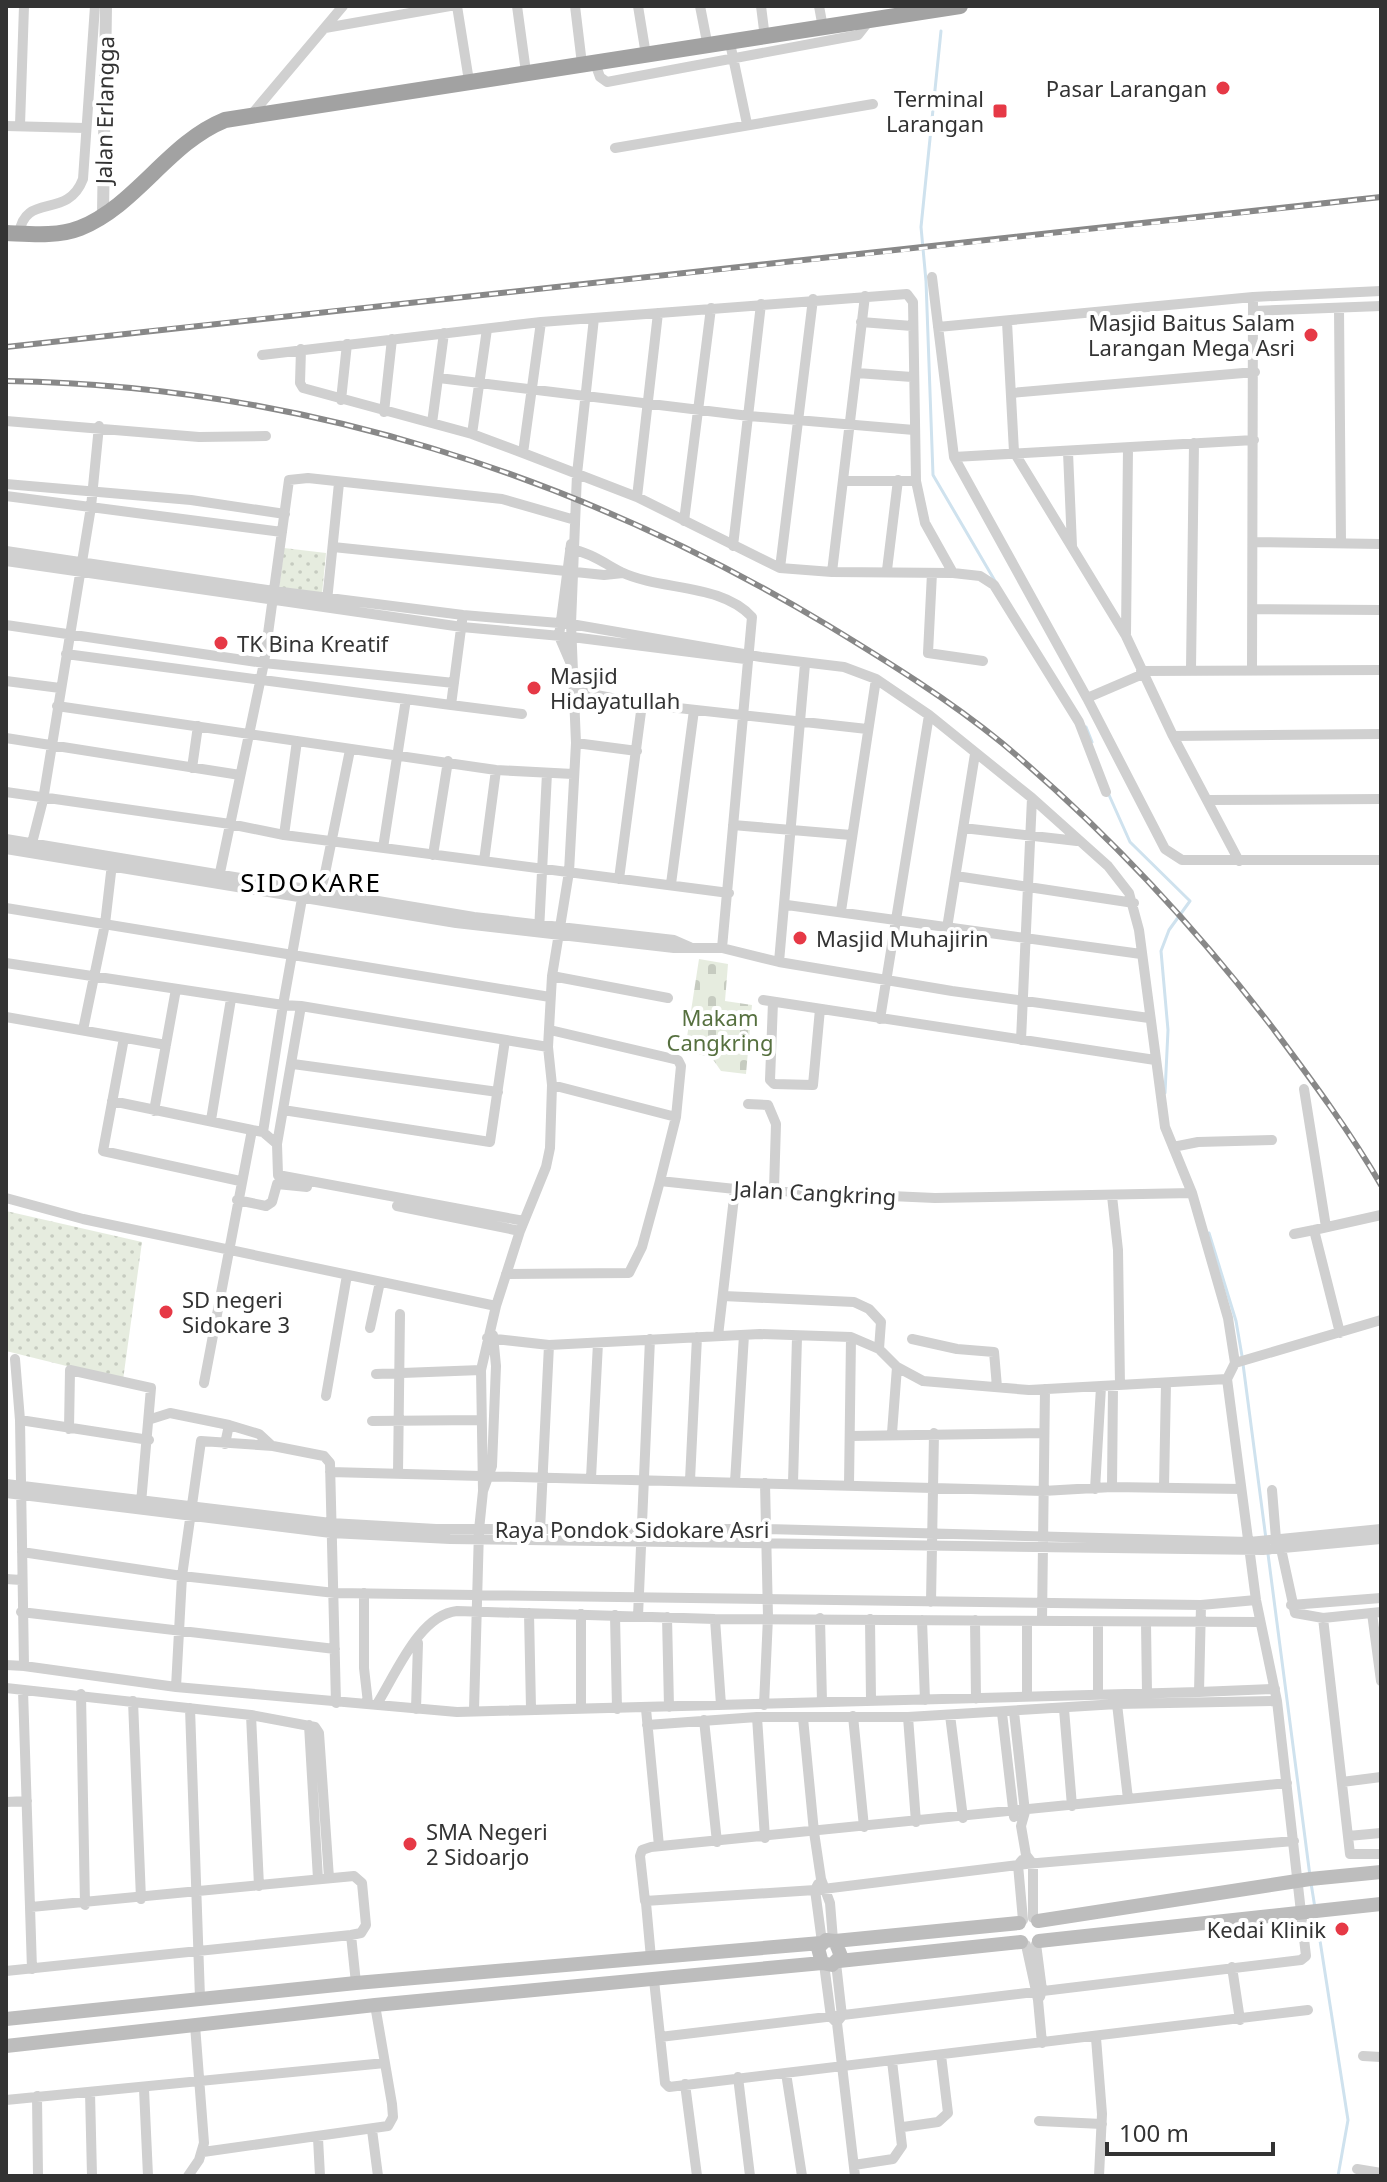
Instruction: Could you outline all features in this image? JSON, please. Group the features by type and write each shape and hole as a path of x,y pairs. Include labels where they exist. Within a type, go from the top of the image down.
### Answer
{"highway":[{"path":"12,233 66,232 103,214 204,129 252,114 765,38 873,16 960,6"}],"main road":[{"path":"6,2019 1028,1920 1325,1877 1381,1872"},
{"path":"6,2046 375,2005 1031,1943 1381,1904"},
{"path":"1028,1920 1044,1931 1031,1943"},
{"path":"1028,1920 1016,1933 1031,1943"},
{"path":"828,1941 817,1953 830,1962"},
{"path":"828,1941 842,1950 830,1962"},
{"path":"478,1973 481,1995"}],"street":[{"path":"20,125 24,6"},
{"path":"12,233 30,210 67,203 79,192 83,179 95,6"},
{"name":"Jalan Erlangga","path":"103,214 106,6"},
{"path":"252,114 343,6"},
{"path":"325,28 450,6"},
{"path":"457,6 469,81"},
{"path":"517,6 526,72"},
{"path":"575,6 589,64 607,82 730,62 858,35 873,16"},
{"path":"638,6 646,55"},
{"path":"700,6 730,62 743,125"},
{"path":"761,6 765,38"},
{"path":"819,6 823,28"},
{"path":"615,148 873,104"},
{"path":"6,126 85,128"},
{"path":"932,277 954,457 1087,698 1165,849 1182,860 1381,860"},
{"path":"938,327 1253,297 1381,291"},
{"path":"262,355 541,322 907,294 913,302 916,481 925,523 953,573"},
{"path":"832,572 865,296"},
{"path":"1252,670 1253,297"},
{"path":"780,568 813,299"},
{"path":"733,546 761,304"},
{"path":"1254,311 1381,306"},
{"path":"684,521 711,308"},
{"path":"1339,308 1341,543"},
{"path":"637,497 658,313"},
{"path":"572,666 559,630 575,537 597,318"},
{"path":"523,453 541,322"},
{"path":"861,322 912,326"},
{"path":"1007,322 1014,452 1126,636 1173,736 1239,861"},
{"path":"472,434 487,329"},
{"path":"432,423 444,333"},
{"path":"384,412 392,339"},
{"path":"341,400 347,344"},
{"path":"301,349 300,383 303,388 472,434 523,453 579,478 637,497 780,568 980,576 994,585 1079,722 1106,792"},
{"path":"1011,393 1255,372"},
{"path":"857,373 912,377"},
{"path":"439,378 749,416 914,430"},
{"path":"6,421 99,426 199,437 266,436"},
{"path":"31,848 43,800 91,507 99,426"},
{"path":"954,457 1254,440"},
{"path":"1191,669 1194,443"},
{"path":"1126,636 1128,448"},
{"path":"1068,452 1073,549"},
{"path":"219,878 264,663 289,480 308,478 502,499 575,520"},
{"path":"887,570 898,480"},
{"path":"844,481 916,481"},
{"path":"327,602 339,483"},
{"path":"6,484 93,494 191,500 285,514"},
{"path":"6,496 282,532"},
{"path":"190,519 191,500"},
{"path":"1253,542 1381,544"},
{"path":"333,547 604,575 623,573"},
{"path":"572,549 623,573 721,599 748,613 753,623 753,657 743,715 722,948"},
{"path":"6,551 274,596 462,621 559,630 572,637 669,644"},
{"path":"6,561 81,566"},
{"path":"474,1710 476,1536 484,1475 480,1420 481,1370 506,1274 546,1167 552,1085 548,1047 550,997 569,872 576,743 570,571"},
{"path":"932,573 928,653 983,661"},
{"path":"1253,609 1381,610"},
{"path":"451,705 462,621"},
{"path":"559,630 571,624 669,644 844,667 876,679 929,715 1032,798 1124,883 1134,903 1165,1127 1192,1193 1221,1285 1237,1362 1227,1379 1256,1600 1277,1701 1294,1841 1316,1912 1303,1959 837,2019 735,2025 660,2037"},
{"path":"6,625 264,663 454,683"},
{"path":"171,668 173,650"},
{"path":"66,654 522,714"},
{"path":"779,962 787,905 805,664"},
{"path":"1087,698 1142,672 1191,669 1381,670"},
{"path":"341,691 345,671"},
{"path":"841,911 876,679"},
{"path":"6,681 60,688"},
{"path":"576,691 642,704 867,729"},
{"path":"383,848 406,699"},
{"path":"619,879 642,704"},
{"path":"57,706 496,770 573,774"},
{"path":"671,884 694,710"},
{"path":"880,1019 929,715"},
{"path":"192,768 198,726"},
{"path":"1173,736 1381,734"},
{"path":"6,738 240,775"},
{"path":"284,835 297,741"},
{"path":"576,743 637,751"},
{"path":"320,896 350,750"},
{"path":"947,928 975,754"},
{"path":"433,855 448,761"},
{"path":"484,861 496,770"},
{"path":"539,929 547,773"},
{"path":"6,792 43,800 230,824 284,835 729,893"},
{"path":"1021,1040 1032,798"},
{"path":"1208,800 1381,799"},
{"path":"733,825 851,835"},
{"path":"963,828 1077,841"},
{"path":"6,839 31,848 428,914 539,929 623,936 690,947 722,948 779,962 1149,1018"},
{"path":"6,849 31,848"},
{"path":"83,1030 105,924 112,862"},
{"path":"956,876 1134,903"},
{"path":"204,1383 240,1181 257,1131 294,954 303,894"},
{"path":"787,905 897,919 1026,941 1141,954"},
{"path":"6,908 550,997"},
{"path":"6,963 231,999 301,1006 548,1047"},
{"path":"552,976 668,998"},
{"path":"154,1111 176,989"},
{"path":"211,1120 231,999"},
{"path":"820,1009 813,1085 809,1088 774,1084 770,1080 768,1001 1155,1060"},
{"path":"237,1200 270,1205 278,1179 277,1144 301,1006"},
{"path":"6,1017 166,1045"},
{"path":"506,1274 629,1273 642,1247 676,1117 681,1066 676,1058 550,1030"},
{"path":"124,1038 102,1148 106,1153 240,1181"},
{"path":"283,1110 488,1143 505,1040"},
{"path":"293,1064 498,1092"},
{"path":"552,1085 676,1117"},
{"path":"1304,1089 1326,1227"},
{"path":"112,1101 257,1131 277,1144"},
{"path":"748,1104 768,1105 776,1124 774,1189"},
{"path":"1174,1147 1188,1143 1272,1140"},
{"path":"278,1179 522,1226"},
{"name":"Jalan Cangkring","path":"660,1181 735,1189 935,1198 1192,1193"},
{"path":"718,1336 735,1189"},
{"path":"1112,1196 1117,1246 1111,1386 1112,1487"},
{"path":"6,1198 83,1219 496,1306"},
{"path":"1294,1234 1381,1215"},
{"path":"1314,1230 1340,1333"},
{"path":"326,1396 347,1275"},
{"path":"370,1328 380,1282"},
{"path":"723,1296 854,1302 869,1309 881,1322 879,1349"},
{"path":"398,1473 400,1314"},
{"path":"1237,1362 1381,1320"},
{"path":"491,1335 549,1345 744,1335 851,1337 879,1349 897,1367 923,1381 997,1387 1045,1389 1227,1379"},
{"path":"484,1475 493,1452 491,1335"},
{"path":"735,1482 744,1335"},
{"path":"690,1480 697,1337"},
{"path":"793,1483 797,1337"},
{"path":"849,1485 851,1337"},
{"path":"638,1616 650,1339"},
{"path":"912,1339 957,1349 994,1352 997,1387"},
{"path":"591,1478 598,1343"},
{"path":"540,1530 549,1345"},
{"path":"15,1359 11,1376 20,1420 24,1666"},
{"path":"892,1433 897,1367"},
{"path":"69,1429 70,1370 151,1388 151,1419 141,1504"},
{"path":"376,1374 481,1370"},
{"path":"1164,1487 1166,1383"},
{"path":"1095,1489 1098,1432 1111,1386"},
{"path":"1042,1621 1045,1389"},
{"path":"151,1419 164,1413 204,1419 259,1434 273,1446"},
{"path":"176,1687 182,1576 204,1419"},
{"path":"20,1420 149,1440"},
{"path":"372,1421 480,1420"},
{"path":"225,1444 229,1425"},
{"path":"1098,1432 1112,1433"},
{"path":"931,1602 934,1433"},
{"path":"850,1436 1043,1433"},
{"path":"201,1441 273,1446 324,1456 330,1472 336,1703"},
{"path":"330,1472 1043,1491 1112,1487 1241,1489"},
{"path":"764,1705 768,1617 765,1483"},
{"name":"Raya Pondok Sidokare Asri","path":"6,1484 19,1490 331,1528 476,1536 540,1530 642,1536 767,1529 1250,1546 1277,1543"},
{"name":"Raya Pondok Sidokare Asri","path":"6,1493 19,1490"},
{"path":"1272,1490 1277,1543 1295,1613 1323,1618 1376,1613 1381,1681"},
{"path":"1277,1543 1381,1529"},
{"path":"476,1536 642,1536 767,1544 1042,1549 1250,1546"},
{"path":"1277,1543 1381,1539"},
{"path":"22,1552 182,1576 335,1593 1201,1605 1256,1600"},
{"path":"6,1579 21,1580"},
{"path":"364,1593 364,1668 373,1704"},
{"path":"1291,1605 1381,1598"},
{"path":"1199,1692 1201,1605"},
{"path":"21,1612 335,1649"},
{"path":"373,1704 418,1640 444,1612 715,1619 1260,1622"},
{"path":"529,1613 531,1709"},
{"path":"581,1614 581,1708"},
{"path":"615,1615 617,1709"},
{"path":"667,1617 669,1707"},
{"path":"820,1618 822,1702"},
{"path":"1323,1618 1352,1856 1381,1854"},
{"path":"715,1619 721,1705"},
{"path":"870,1619 871,1700"},
{"path":"922,1620 925,1700"},
{"path":"975,1620 976,1699"},
{"path":"1027,1621 1027,1697"},
{"path":"1098,1622 1098,1695"},
{"path":"1146,1623 1147,1694"},
{"path":"416,1709 418,1640"},
{"path":"6,1665 176,1687 416,1709 646,1709 1275,1689"},
{"path":"6,1688 81,1694 309,1725 318,1789 324,1878"},
{"path":"23,1690 32,1969"},
{"path":"81,1694 85,1905"},
{"path":"133,1701 141,1899"},
{"path":"647,1725 757,1717 908,1717 1117,1704 1277,1701"},
{"path":"1117,1704 1128,1799"},
{"path":"190,1708 200,1998"},
{"path":"646,1709 659,1846"},
{"path":"1064,1709 1072,1806"},
{"path":"1014,1712 1025,1812 1021,1826"},
{"path":"1002,1713 1011,1813 1021,1826 1029,1860 1028,1920"},
{"path":"251,1715 259,1886"},
{"path":"950,1715 963,1818"},
{"path":"853,1716 864,1827"},
{"path":"757,1717 765,1838"},
{"path":"908,1717 916,1822"},
{"path":"803,1718 814,1832 821,1879 828,1889 828,1941"},
{"path":"704,1720 717,1842"},
{"path":"1342,1782 1381,1777"},
{"path":"651,1958 640,1856 644,1849 1287,1783"},
{"path":"6,1802 27,1801"},
{"path":"1348,1836 1381,1833"},
{"path":"646,1903 828,1889 1018,1865 1029,1860 1294,1841"},
{"path":"1018,1865 1028,1920"},
{"path":"6,1971 200,1953 351,1935 365,1929 362,1883 354,1876 85,1905 31,1907"},
{"path":"821,1879 815,1890 828,1941"},
{"path":"351,1935 356,1983"},
{"path":"1031,1943 1042,2043"},
{"path":"830,1962 854,2171 893,2159 902,2146 903,2127 892,2061"},
{"path":"1232,1967 1240,2020"},
{"path":"654,1980 665,2083 669,2087 1096,2038 1308,2010"},
{"path":"203,2152 388,2126 393,2117 375,2005"},
{"path":"188,2176 203,2152 195,2025"},
{"path":"1096,2038 1102,2124 1099,2176"},
{"path":"903,2127 938,2122 948,2113 941,2055"},
{"path":"1363,2056 1381,2057"},
{"path":"6,2100 144,2089 385,2063"},
{"path":"786,2073 802,2176"},
{"path":"738,2077 750,2176"},
{"path":"685,2084 697,2176"},
{"path":"144,2089 148,2176"},
{"path":"90,2092 92,2176"},
{"path":"37,2096 38,2176"},
{"path":"1039,2121 1102,2124"},
{"path":"372,2130 378,2176"},
{"path":"318,2138 320,2176"},
{"path":"1357,2169 1381,2173"}],"green space":[{"path":"284,548 326,553 322,594 279,590"},
{"name":"Makam Cangkring","path":"699,959 728,964 725,1001 752,1005 746,1074 721,1071 712,1058 685,1050"},
{"path":"6,1211 142,1242 123,1380 6,1351"}],"waterway":[{"path":"941,31 921,227 933,475 995,581"},
{"path":"1086,727 1092,742"},
{"path":"1109,795 1130,842 1190,901 1169,930 1161,951 1168,1030 1165,1093"},
{"path":"1209,1233 1236,1321 1242,1356"},
{"path":"1243,1364 1266,1539"},
{"path":"1268,1554 1310,1876"},
{"path":"1311,1883 1315,1908"},
{"path":"1316,1915 1348,2120 1338,2176"}],"railway":[{"path":"6,347 1381,197"},
{"path":"6,381 115,387 223,400 329,421 434,449 536,484 636,525 734,573 829,626 960,711 1002,743 1110,842 1242,988 1329,1104 1381,1185"}],"place":[{"name":"Pasar Larangan","path":"1223,88"},
{"name":"Terminal Larangan","path":"1000,111"},
{"name":"Masjid Baitus Salam Larangan Mega Asri","path":"1311,335"},
{"name":"TK Bina Kreatif","path":"221,643"},
{"name":"Masjid Hidayatullah","path":"534,688"},
{"name":"Masjid Muhajirin","path":"800,938"},
{"name":"SD negeri Sidokare 3","path":"166,1312"},
{"name":"SMA Negeri 2 Sidoarjo","path":"410,1844"},
{"name":"Kedai Klinik","path":"1342,1929"}],"district":[{"name":"SIDOKARE","path":"311,882"}]}
